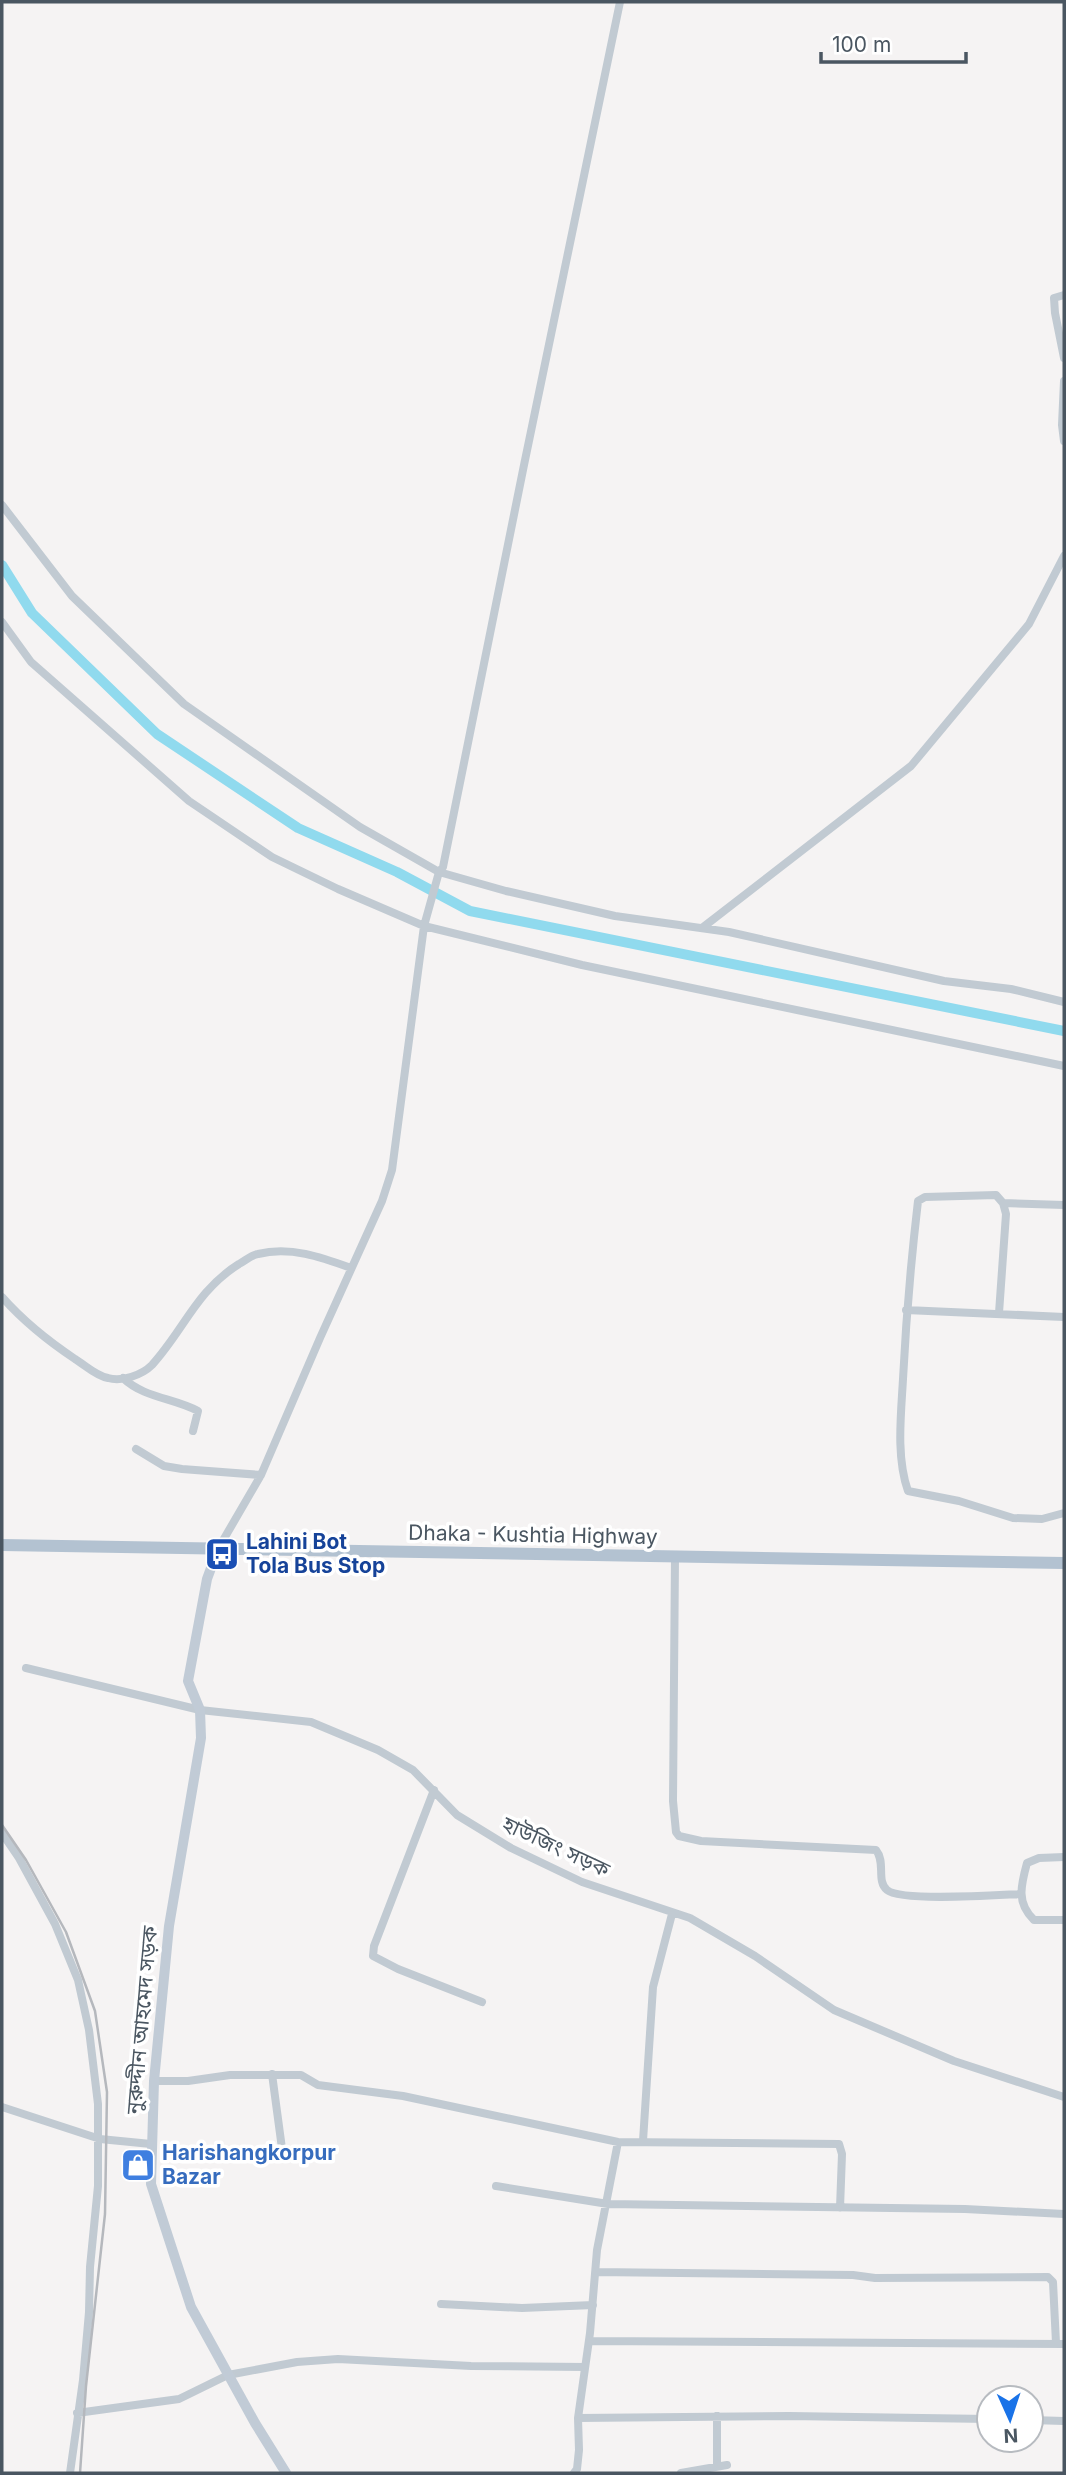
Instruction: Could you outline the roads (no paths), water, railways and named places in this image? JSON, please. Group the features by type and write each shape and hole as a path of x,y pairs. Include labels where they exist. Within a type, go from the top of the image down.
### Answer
{"main road":[{"name":"Dhaka - Kushtia Highway","path":"2,1545 1064,1563"},
{"name":"নুরুদ্দীন আহমেদ সড়ক","path":"219,1549 207,1579 188,1681 200,1710 201,1738 169,1926 154,2081 150,2184 191,2307 286,2473"}],"street":[{"path":"219,1549 261,1475 382,1200 392,1170 424,926 439,872 443,867 620,2"},
{"path":"1064,295 1054,298 1064,358"},
{"path":"1064,381 1064,441"},
{"path":"2,505 72,596 184,704 360,827 439,872 615,916 729,932 944,981 1011,989 1064,1002"},
{"path":"702,928 911,765 1029,624 1064,556"},
{"path":"2,622 31,662 189,801 272,857 424,926 582,965 1064,1066"},
{"path":"999,1313 1006,1214 1003,1203 996,1195 925,1197 918,1201 906,1310 901,1412 902,1476 908,1491 959,1501 1013,1518 1042,1519 1064,1513"},
{"path":"1003,1203 1064,1205"},
{"path":"2,1297 36,1331 82,1364 108,1379 123,1378 132,1377 150,1367 194,1306 223,1274 255,1254 287,1251 324,1258 351,1268"},
{"path":"906,1310 1064,1317"},
{"path":"123,1378 158,1397 186,1404 198,1411 193,1431"},
{"path":"136,1449 164,1466 261,1475"},
{"path":"675,1557 673,1801 676,1832 679,1836 701,1841 876,1850 882,1860 882,1884 886,1890 896,1895 1021,1894"},
{"name":"হাউজিং সড়ক","path":"26,1668 200,1710 311,1722 378,1750 413,1770 457,1815 511,1848 582,1882 690,1918 755,1956 834,2010 954,2061 1064,2098"},
{"path":"435,1790 374,1946 373,1956 398,1969 482,2002"},
{"path":"2,1833 19,1858 55,1924 78,1980 87,2014 95,2071 100,2140 97,2209 90,2267 83,2380 70,2473"},
{"path":"1064,1857 1039,1858 1027,1863 1021,1894 1025,1911 1034,1920 1064,1920"},
{"path":"643,2141 653,1987 672,1914"},
{"path":"272,2074 283,2156"},
{"path":"154,2081 188,2081 230,2075 301,2075 318,2085 403,2096 618,2142 839,2144 842,2154 840,2208"},
{"path":"2,2107 100,2140 150,2144"},
{"path":"574,2473 579,2450 578,2418 589,2341 597,2250 618,2142"},
{"path":"496,2186 608,2204 1064,2214"},
{"path":"589,2341 1060,2344 1053,2282 1048,2277 875,2278 853,2275 596,2272"},
{"path":"440,2304 522,2308 593,2305"},
{"path":"78,2413 179,2399 228,2375 297,2362 338,2359 471,2366 584,2367"},
{"path":"578,2418 717,2416 975,2419"},
{"path":"712,2469 717,2416"},
{"path":"1045,2420 1064,2421"},
{"path":"681,2473 727,2465"}],"waterway":[{"path":"2,565 32,613 157,734 298,828 397,872 470,911 1064,1031"}],"railway":[{"path":"2,1825 26,1860 66,1932 95,2011 107,2092 105,2214 86,2386 80,2473"}],"place":[{"name":"Lahini Bot Tola Bus Stop","path":"222,1554"},
{"name":"Harishangkorpur Bazar","path":"138,2165"}]}
